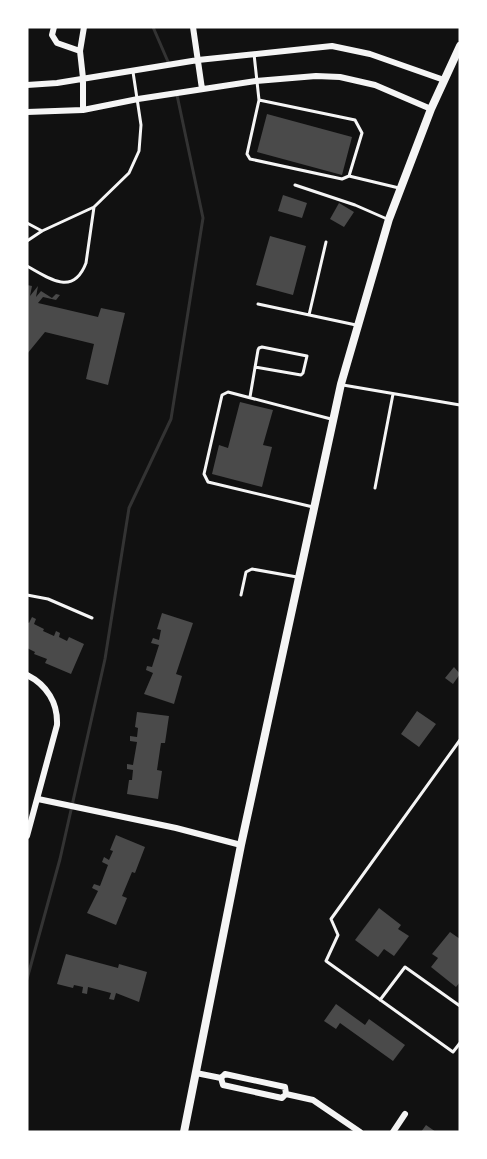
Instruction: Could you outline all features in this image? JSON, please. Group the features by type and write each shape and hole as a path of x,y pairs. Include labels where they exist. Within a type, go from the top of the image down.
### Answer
{"main road":[{"path":"184,1132 241,845 341,384 389,219 431,109 460,46"}],"street":[{"path":"54,27 52,35 57,43 80,51"},
{"path":"83,110 80,51 84,27"},
{"path":"193,27 202,89"},
{"path":"27,85 57,84 198,60 332,46 370,54 444,80"},
{"path":"27,112 83,110 256,81 316,76 340,77 375,85 431,109"},
{"path":"27,675 52,698 57,712 57,724 27,836"},
{"path":"38,799 176,828 241,845"},
{"path":"196,1073 221,1078"},
{"path":"221,1078 225,1074 285,1087 286,1094"},
{"path":"221,1078 223,1085 282,1098 286,1094"},
{"path":"286,1094 313,1100 360,1132"},
{"path":"393,1132 405,1114"}],"lane":[{"path":"254,54 259,100 247,154 250,159 342,179 349,176 401,188"},
{"path":"27,240 94,207 129,172 139,151 141,125 133,72"},
{"path":"259,100 355,120 362,133 349,176"},
{"path":"295,185 355,204 389,219"},
{"path":"27,266 64,284 73,281 83,271 86,263 94,207"},
{"path":"27,223 42,231"},
{"path":"309,315 326,242"},
{"path":"258,304 358,325"},
{"path":"250,397 255,367 258,350 262,347 307,356 301,375 255,367"},
{"path":"341,384 460,405"},
{"path":"313,507 208,482 204,474 222,394 228,392 250,397 333,420"},
{"path":"375,488 393,394"},
{"path":"241,596 246,572 252,569 298,577"},
{"path":"27,596 48,599 92,618"},
{"path":"460,740 331,919 338,935 326,961 453,1052 460,1042"},
{"path":"380,1000 405,967 460,1005"}],"building":[{"path":"267,114 352,137 342,175 257,152"},
{"path":"283,195 307,203 302,218 278,211"},
{"path":"339,203 354,212 344,227 330,219"},
{"path":"270,236 306,246 293,295 256,285"},
{"path":"27,285 32,286 30,296 38,286 36,297 41,291 52,298 56,294 60,295 56,300 43,297 38,303 98,317 101,308 125,313 108,385 86,379 94,344 45,332 27,354"},
{"path":"240,402 273,410 263,445 272,447 262,487 212,474 219,445 228,448"},
{"path":"162,613 193,623 176,674 182,676 174,704 144,694 153,673 146,670 147,666 152,667 159,645 151,643 153,638 159,640 161,630 157,629"},
{"path":"32,617 36,619 34,624 44,629 43,631 54,636 56,631 60,633 59,637 67,641 69,637 84,644 71,674 45,663 47,659 34,654 35,652 27,648 27,622 29,623"},
{"path":"454,667 460,674 453,684 445,678"},
{"path":"417,711 436,724 419,747 401,734"},
{"path":"137,712 169,716 165,743 161,743 157,770 162,771 158,799 127,794 133,770 127,769 127,764 133,765 137,742 130,741 130,736 137,737 138,728 135,727"},
{"path":"116,835 145,847 135,873 132,872 122,896 127,898 116,925 87,913 98,891 92,888 94,884 100,886 108,865 102,862 104,857 109,860"},
{"path":"379,908 401,925 398,929 409,936 394,956 384,949 378,957 355,940"},
{"path":"450,932 460,939 460,982 456,987 431,967 438,958 432,954"},
{"path":"66,954 118,968 119,964 147,972 139,1002 116,993 114,1000 109,999 111,993 88,987 87,994 82,993 83,987 74,985 73,988 57,984"},
{"path":"336,1004 365,1025 369,1019 405,1045 393,1061 340,1023 336,1029 324,1021"},
{"path":"426,1125 436,1132 421,1132"}],"waterway":[{"path":"153,27 169,64"},
{"path":"27,979 60,859 105,659 129,508 171,419 203,218 177,95"}]}
